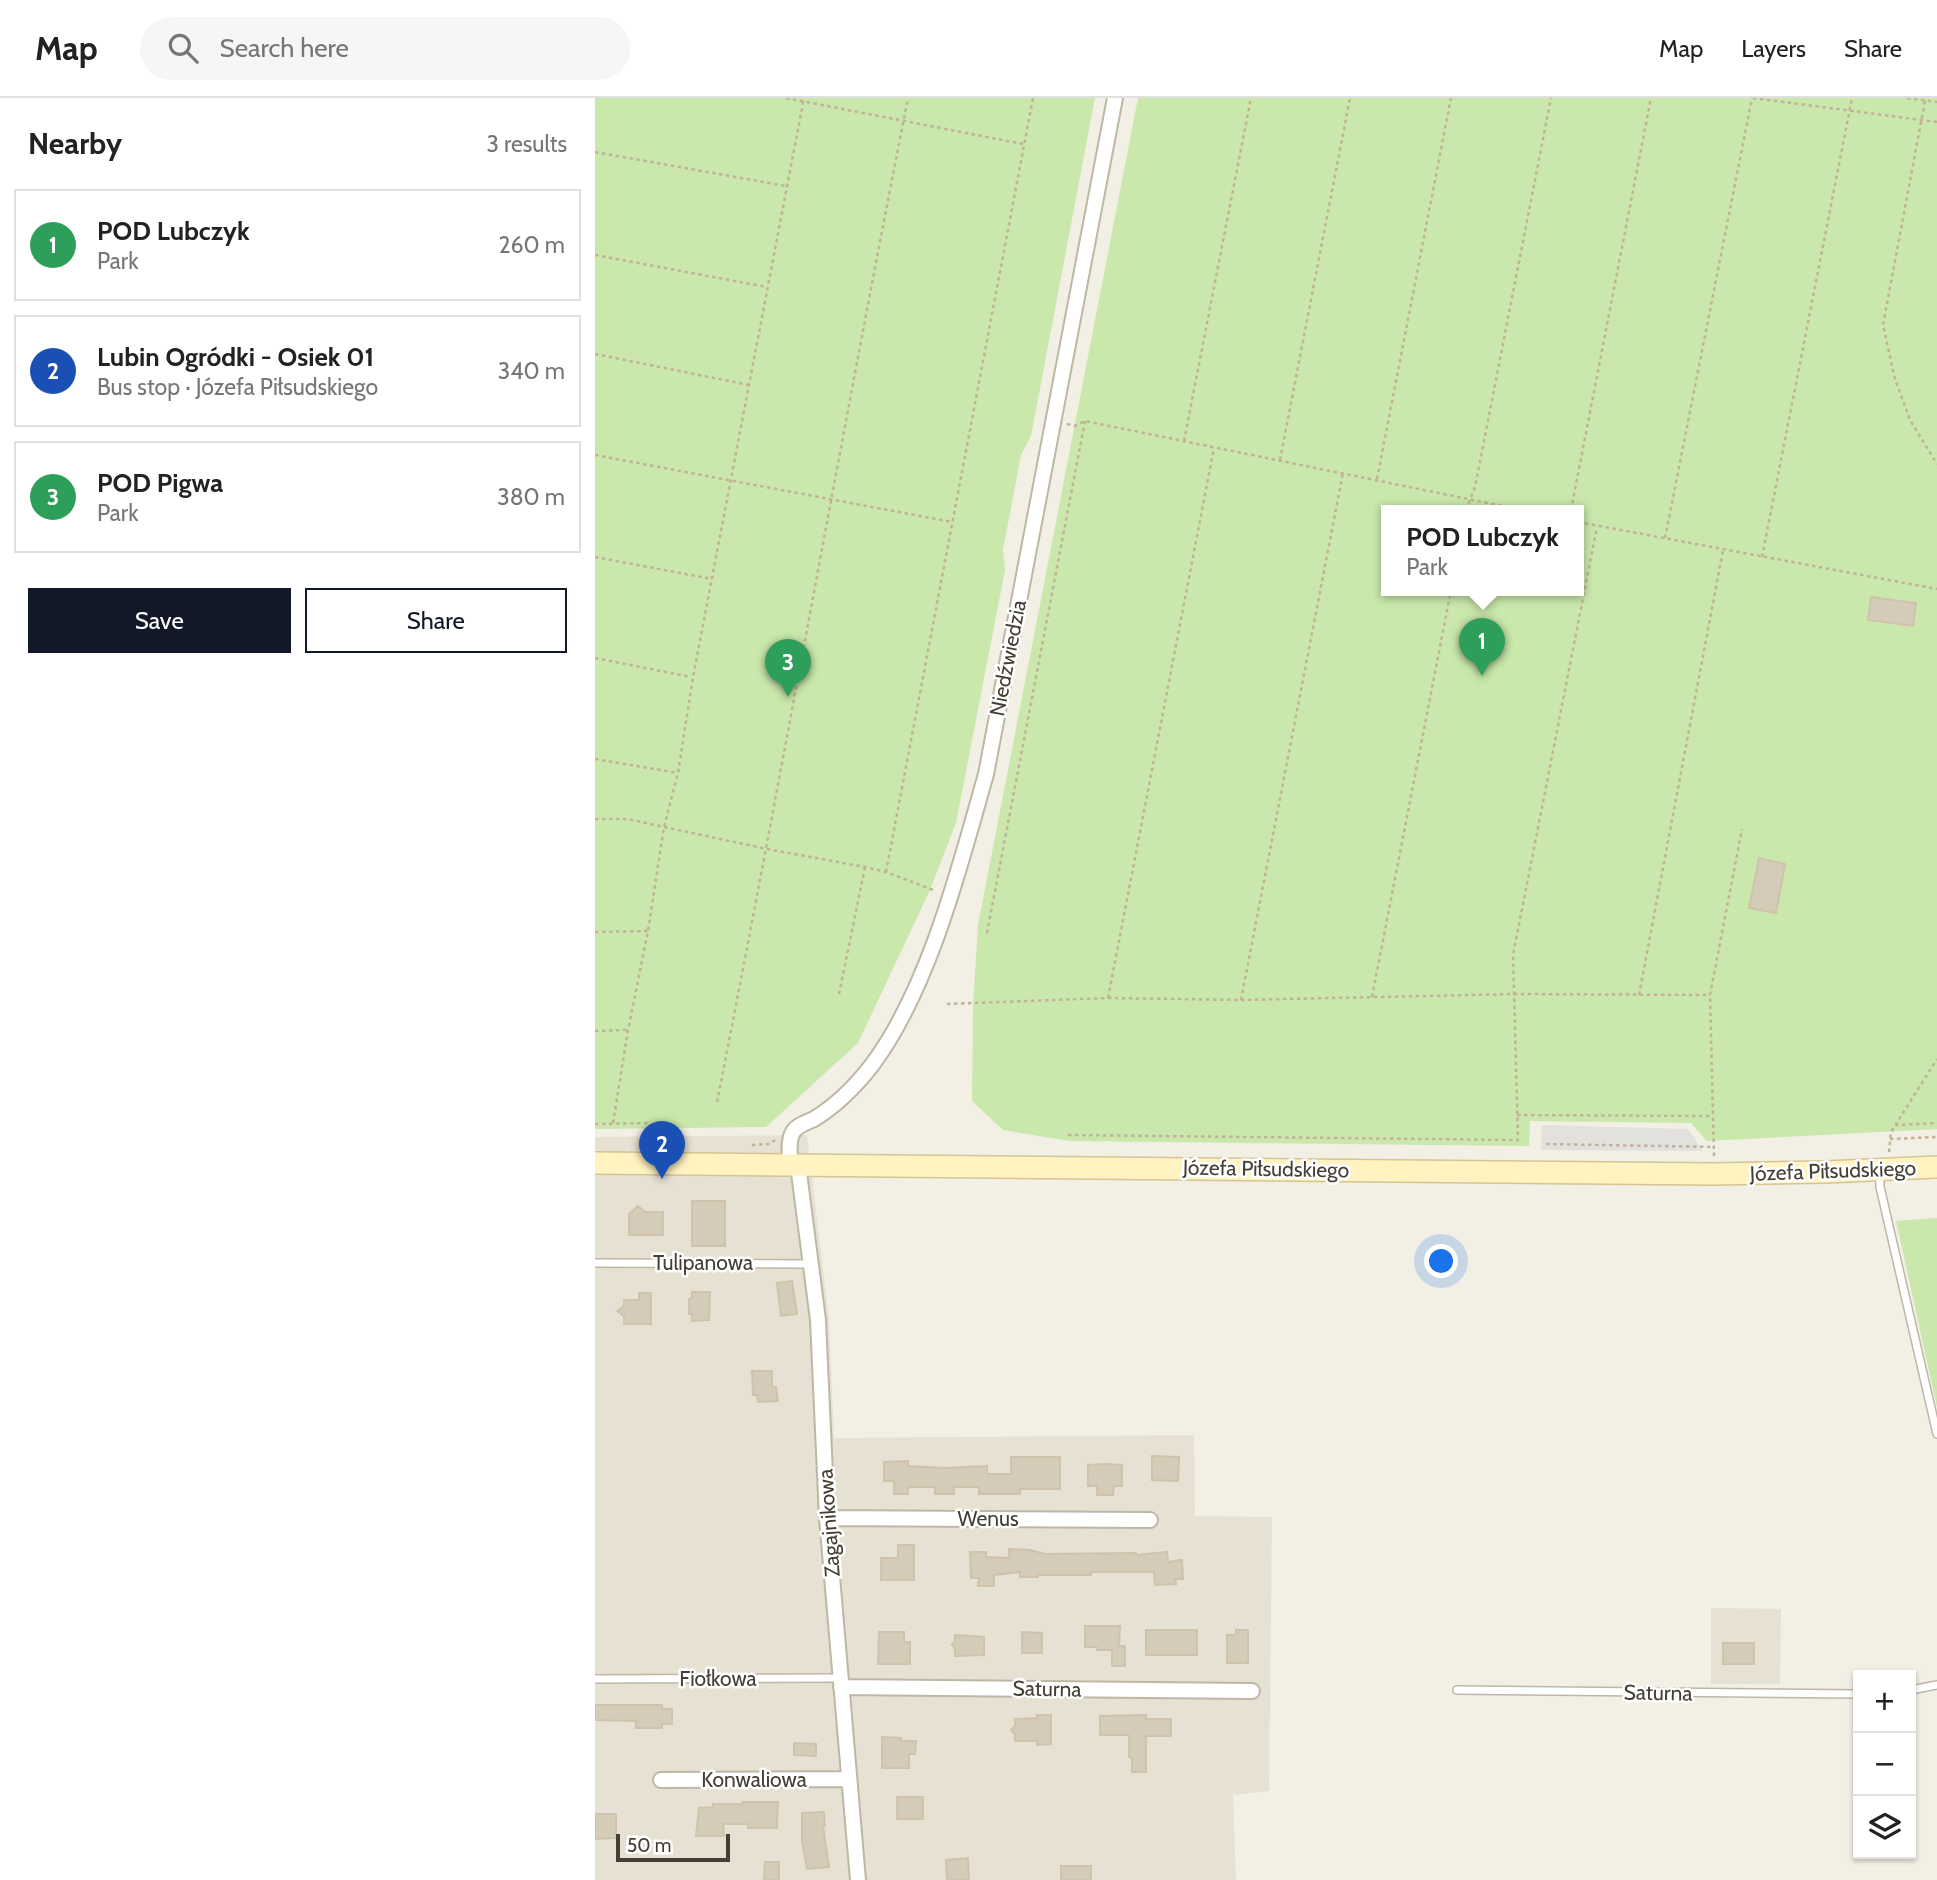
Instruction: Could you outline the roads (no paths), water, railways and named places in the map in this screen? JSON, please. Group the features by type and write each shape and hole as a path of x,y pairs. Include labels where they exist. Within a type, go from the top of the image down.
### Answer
{"street":[{"name":"Niedźwiedzia","path":"794,1165 790,1140 793,1131 830,1109 846,1095 872,1064 904,1011 931,948 968,836 988,762 1115,98"},
{"name":"Józefa Piłsudskiego","path":"595,1163 1714,1174 1937,1167"},
{"name":"Zagajnikowa","path":"794,1165 818,1320 827,1518 858,1880"},
{"name":"Wenus","path":"827,1518 1150,1520"},
{"name":"Saturna","path":"841,1683 1252,1691"},
{"name":"Konwaliowa","path":"661,1780 848,1779"}],"lane":[{"path":"1880,1170 1880,1187 1937,1434"},
{"name":"Tulipanowa","path":"595,1263 810,1264"},
{"name":"Fiołkowa","path":"595,1679 841,1683"},
{"path":"1916,1689 1937,1685"},
{"name":"Saturna","path":"1457,1690 1853,1694"}],"place":[{"name":"POD Lubczyk","path":"1482,676"},
{"name":"POD Pigwa","path":"788,697"},
{"name":"Lubin Ogródki - Osiek 01","path":"662,1179"}]}
